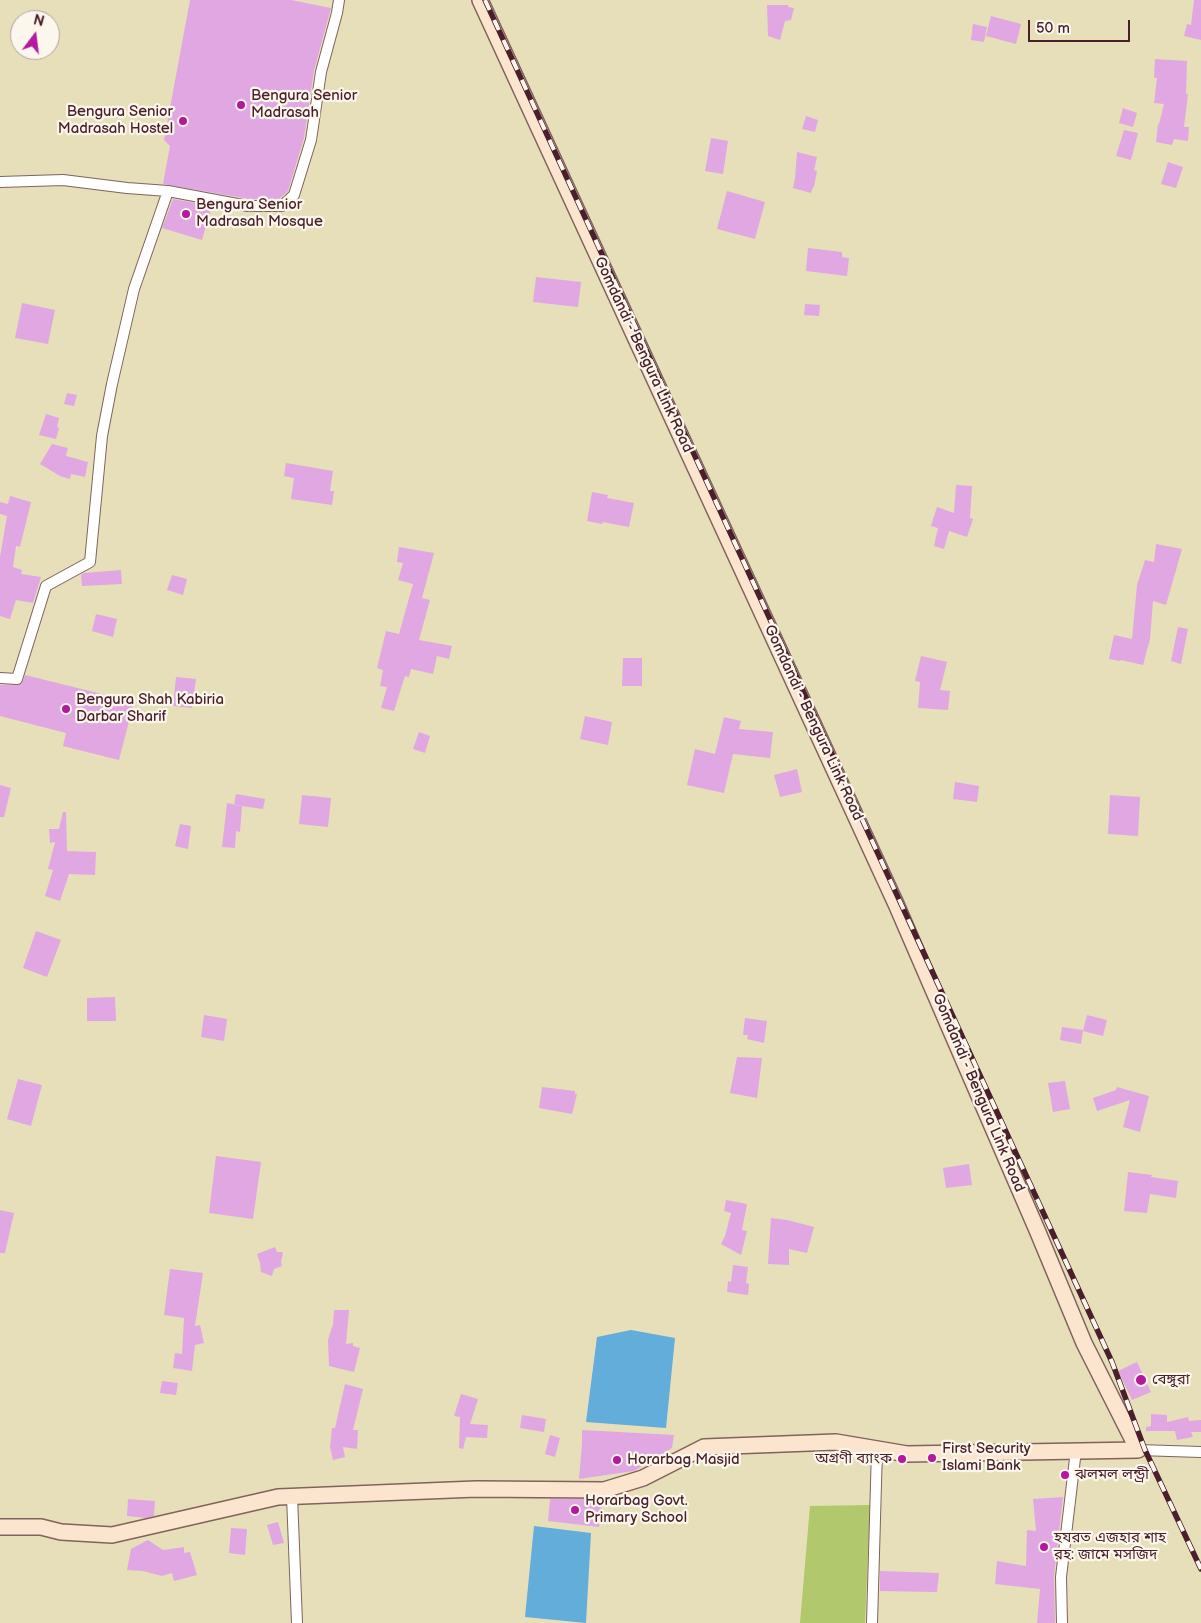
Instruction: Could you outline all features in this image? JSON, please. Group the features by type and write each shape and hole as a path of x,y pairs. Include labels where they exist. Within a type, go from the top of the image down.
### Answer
{"main road":[{"name":"Gomdandi - Bengura Link Road","path":"480,0 896,904 1038,1230 1084,1343 1138,1450"},
{"path":"0,1527 41,1527 61,1532 112,1535 278,1497 476,1489 604,1490 643,1478 704,1447 836,1442 907,1454 1138,1450"}],"street":[{"path":"0,182 63,180 127,188 168,190 248,206 282,206 294,195 311,140 321,72 339,0"},
{"path":"0,678 17,679 46,586 90,562 102,436 112,384 134,290 168,190"},
{"path":"872,1623 878,1449"},
{"path":"1062,1623 1061,1577 1076,1450"},
{"path":"1138,1450 1201,1452"},
{"path":"292,1496 297,1623"}],"green space":[{"path":"870,1505 865,1623 800,1623 810,1506"}],"water":[{"path":"631,1330 675,1338 666,1428 586,1422 597,1337"},
{"path":"534,1526 591,1533 586,1623 525,1617"}],"building":[{"name":"Bengura Senior Madrasah","path":"190,0 291,0 331,8 314,71 304,138 288,191 279,199 249,199 163,184 170,146 164,140"},
{"path":"1194,0 1201,0 1201,40 1184,36 1187,24 1191,25"},
{"path":"767,5 788,5 788,7 794,8 791,20 785,21 780,40 768,36"},
{"path":"991,16 1021,24 1016,44 986,36"},
{"path":"973,24 987,27 984,42 971,40"},
{"path":"1155,59 1187,61 1186,94 1188,94 1184,127 1189,127 1188,141 1174,139 1172,145 1156,142 1158,124 1164,104 1154,103 1157,78 1154,78"},
{"path":"1123,108 1137,113 1133,127 1119,123"},
{"path":"806,116 818,120 815,132 802,129"},
{"path":"1124,130 1138,133 1131,160 1116,156"},
{"path":"711,138 728,141 723,174 705,171"},
{"path":"797,152 817,157 814,170 817,171 811,193 793,188"},
{"path":"1168,162 1183,167 1176,188 1161,184"},
{"path":"727,191 765,202 755,239 717,229"},
{"name":"Bengura Senior Madrasah Mosque","path":"173,199 212,206 202,240 162,228"},
{"path":"808,248 842,252 842,257 849,258 847,276 806,271"},
{"path":"536,277 581,282 578,307 533,302"},
{"path":"22,303 55,310 48,344 15,338"},
{"path":"805,304 820,305 819,316 804,315"},
{"path":"67,393 77,395 74,406 64,404"},
{"path":"46,414 59,418 56,439 39,435"},
{"path":"52,444 68,448 66,456 88,462 85,477 71,474 70,479 60,476 40,464"},
{"path":"286,463 333,471 330,491 334,491 332,505 291,499 294,478 284,476"},
{"path":"956,485 972,486 970,518 973,519 967,537 949,531 944,549 934,546 938,528 931,526 937,507 954,513"},
{"path":"592,492 608,495 607,498 634,503 629,527 587,521"},
{"path":"10,496 31,502 20,547 16,546 13,567 22,570 21,574 41,577 33,603 16,600 10,619 0,616 0,557 7,516 0,514 0,502 8,504"},
{"path":"1156,544 1182,549 1166,605 1153,601 1150,639 1143,665 1109,659 1114,635 1132,639 1137,585 1145,560 1154,562"},
{"path":"399,547 434,553 422,598 430,600 419,640 452,646 449,659 437,656 433,674 411,669 409,677 405,676 394,711 381,708 387,687 380,686 383,670 377,668 386,631 399,634 413,584 398,580 403,563 397,562"},
{"path":"121,570 122,584 82,586 81,575 84,573"},
{"path":"172,575 187,579 183,595 167,590"},
{"path":"96,614 117,619 113,637 92,631"},
{"path":"1178,627 1188,629 1181,664 1171,661"},
{"path":"921,656 947,662 940,690 950,691 948,710 918,708 920,682 915,681"},
{"path":"623,658 642,658 642,686 622,686"},
{"name":"Bengura Shah Kabiria Darbar Sharif","path":"25,675 134,702 119,760 63,746 66,733 0,716 0,685 19,685 22,683"},
{"path":"176,677 196,679 192,708 173,706"},
{"path":"585,716 612,722 608,745 580,739"},
{"path":"724,717 741,721 739,729 773,732 770,758 733,754 724,793 687,785 695,749 715,754"},
{"path":"419,732 430,736 425,753 413,749"},
{"path":"797,769 802,792 780,797 774,775"},
{"path":"955,782 979,786 977,802 953,799"},
{"path":"0,785 11,788 4,817 0,817"},
{"path":"236,794 265,799 263,809 234,805"},
{"path":"302,795 331,798 328,827 299,824"},
{"path":"1110,795 1140,797 1138,836 1108,834"},
{"path":"227,803 242,806 240,832 236,831 235,848 222,847"},
{"path":"63,812 66,812 67,851 96,852 95,875 69,874 60,901 45,896 53,870 48,869 55,842 50,843 49,829 59,829"},
{"path":"180,824 191,826 188,849 175,846"},
{"path":"36,931 61,940 47,977 23,968"},
{"path":"115,997 116,1021 87,1021 87,998"},
{"path":"204,1015 227,1019 224,1041 201,1037"},
{"path":"1087,1015 1107,1020 1103,1036 1083,1031"},
{"path":"745,1018 767,1021 764,1043 747,1039 748,1035 743,1035"},
{"path":"1062,1027 1083,1030 1081,1044 1060,1040"},
{"path":"737,1057 762,1058 757,1098 730,1093"},
{"path":"18,1079 42,1085 31,1126 7,1119"},
{"path":"1065,1081 1070,1109 1053,1112 1048,1083"},
{"path":"542,1087 575,1091 575,1094 577,1094 572,1114 539,1108"},
{"path":"1117,1087 1149,1096 1140,1132 1123,1127 1130,1100 1097,1111 1093,1098 1116,1090"},
{"path":"216,1156 261,1162 253,1219 209,1213"},
{"path":"969,1164 972,1185 946,1188 943,1168"},
{"path":"1128,1172 1178,1181 1176,1198 1150,1194 1147,1213 1124,1211"},
{"path":"726,1200 747,1204 742,1230 747,1231 741,1255 721,1244 731,1213 724,1211"},
{"path":"0,1210 14,1213 5,1253 0,1253"},
{"path":"771,1218 814,1227 807,1253 789,1249 789,1265 768,1264"},
{"path":"275,1247 277,1252 283,1252 282,1266 274,1269 272,1276 261,1272 257,1254"},
{"path":"733,1265 748,1267 746,1283 749,1284 748,1295 727,1292 728,1281 731,1282"},
{"path":"170,1269 203,1273 195,1326 200,1325 204,1343 195,1345 192,1371 173,1368 175,1353 182,1354 184,1318 164,1315"},
{"path":"334,1310 349,1310 346,1344 353,1343 353,1346 360,1348 354,1372 329,1366 328,1340 333,1324"},
{"path":"1137,1362 1151,1392 1132,1400 1118,1371"},
{"path":"162,1381 178,1383 176,1395 160,1393"},
{"path":"345,1384 363,1389 353,1430 358,1430 357,1449 343,1447 345,1457 333,1460 330,1447 332,1428 335,1428"},
{"path":"461,1394 478,1399 470,1424 488,1425 487,1438 466,1437 463,1449 459,1448 460,1417 454,1416"},
{"path":"1151,1414 1167,1415 1167,1422 1188,1417 1189,1421 1201,1420 1201,1432 1191,1432 1193,1437 1177,1440 1175,1431 1146,1431 1146,1427 1151,1426"},
{"path":"522,1415 546,1419 544,1432 520,1428"},
{"name":"Horarbag Masjid","path":"582,1430 674,1435 672,1448 634,1471 579,1479"},
{"path":"550,1435 560,1438 555,1457 545,1454"},
{"path":"1063,1497 1054,1576 1055,1623 1037,1623 1040,1589 995,1584 997,1561 1026,1566 1027,1530 1036,1531 1033,1499"},
{"path":"128,1499 155,1501 154,1516 146,1518 127,1516"},
{"name":"Horarbag Govt. Primary School","path":"550,1499 603,1499 599,1527 548,1521"},
{"path":"278,1522 284,1543 273,1545 267,1525"},
{"path":"231,1528 247,1529 245,1555 229,1553"},
{"path":"148,1540 163,1550 184,1547 184,1553 190,1552 197,1575 174,1581 172,1573 162,1576 143,1571 127,1570 131,1549"},
{"path":"880,1571 939,1573 937,1592 880,1591"}],"railway":[{"path":"485,0 1112,1362 1145,1450 1201,1569"}],"place":[{"name":"Bengura Senior Madrasah","path":"241,105"},
{"name":"Bengura Senior Madrasah Hostel","path":"183,121"},
{"name":"Bengura Senior Madrasah Mosque","path":"186,214"},
{"name":"Bengura Shah Kabiria Darbar Sharif","path":"66,709"},
{"name":"বেঙ্গুরা","path":"1141,1380"},
{"name":"First Security Islami Bank","path":"932,1458"},
{"name":"অগ্রণী ব্যাংক","path":"902,1459"},
{"name":"Horarbag Masjid","path":"617,1460"},
{"name":"ঝলমল লন্ড্রী","path":"1065,1475"},
{"name":"Horarbag Govt. Primary School","path":"575,1510"},
{"name":"হযরত এজহার শাহ রহ: জামে মসজিদ","path":"1044,1547"}]}
